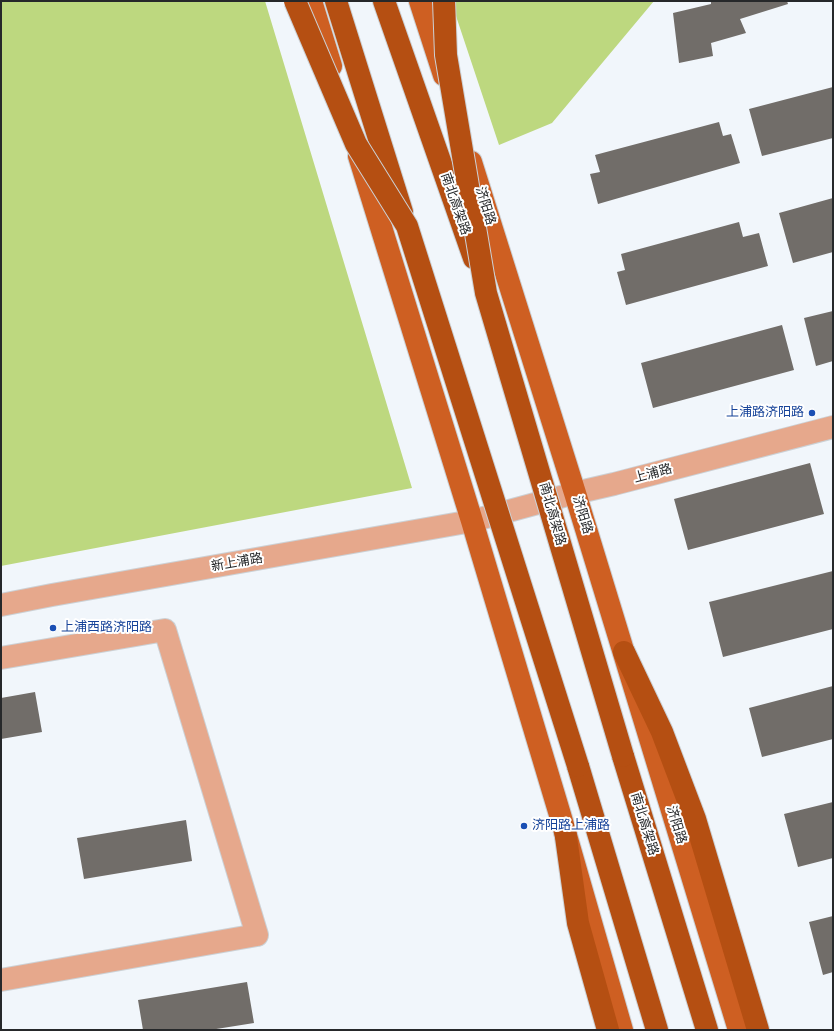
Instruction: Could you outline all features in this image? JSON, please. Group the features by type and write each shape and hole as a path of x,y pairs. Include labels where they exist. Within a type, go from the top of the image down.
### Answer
{"highway":[{"path":"295,1 356,144 407,226"},
{"path":"336,1 578,766 656,1030"},
{"name":"南北高架路","path":"384,1 486,293 623,756 707,1030"},
{"path":"444,1 446,55 486,293"},
{"path":"624,652 662,732 695,819 758,1030"},
{"path":"565,830 578,923 612,1029"}],"main road":[{"path":"311,1 472,521 565,830"},
{"name":"济阳路","path":"420,1 575,493 739,1030"}],"street":[{"name":"上浦路","path":"472,521 833,427"},
{"name":"新上浦路","path":"1,605 472,521"},
{"path":"1,658 166,630 257,935 1,980"}],"green space":[{"path":"1,1 265,1 412,488 1,566"},
{"path":"451,1 654,1 552,123 499,145"}],"building":[{"path":"711,1 787,1 788,4 740,19 746,33 711,43 713,56 679,63 673,13 711,4"},
{"path":"833,87 833,138 762,156 749,109"},
{"path":"719,122 723,136 731,134 740,163 598,204 590,174 600,172 595,155"},
{"path":"833,198 833,252 793,263 779,213"},
{"path":"739,222 743,237 759,233 768,266 626,305 617,272 625,270 621,254"},
{"path":"833,311 833,361 816,366 804,318"},
{"path":"782,325 794,370 653,408 641,363"},
{"path":"810,463 824,514 688,550 674,499"},
{"path":"833,571 833,629 723,657 709,602"},
{"path":"833,686 833,739 762,757 749,708"},
{"path":"35,692 42,732 1,739 1,698"},
{"path":"833,802 833,858 798,867 784,814"},
{"path":"186,820 192,861 84,879 77,838"},
{"path":"833,916 833,972 823,975 809,922"},
{"path":"247,982 254,1023 210,1030 143,1030 138,1000"}],"place":[{"name":"上浦路济阳路","path":"812,413"},
{"name":"上浦西路济阳路","path":"53,628"},
{"name":"济阳路上浦路","path":"524,826"}]}
